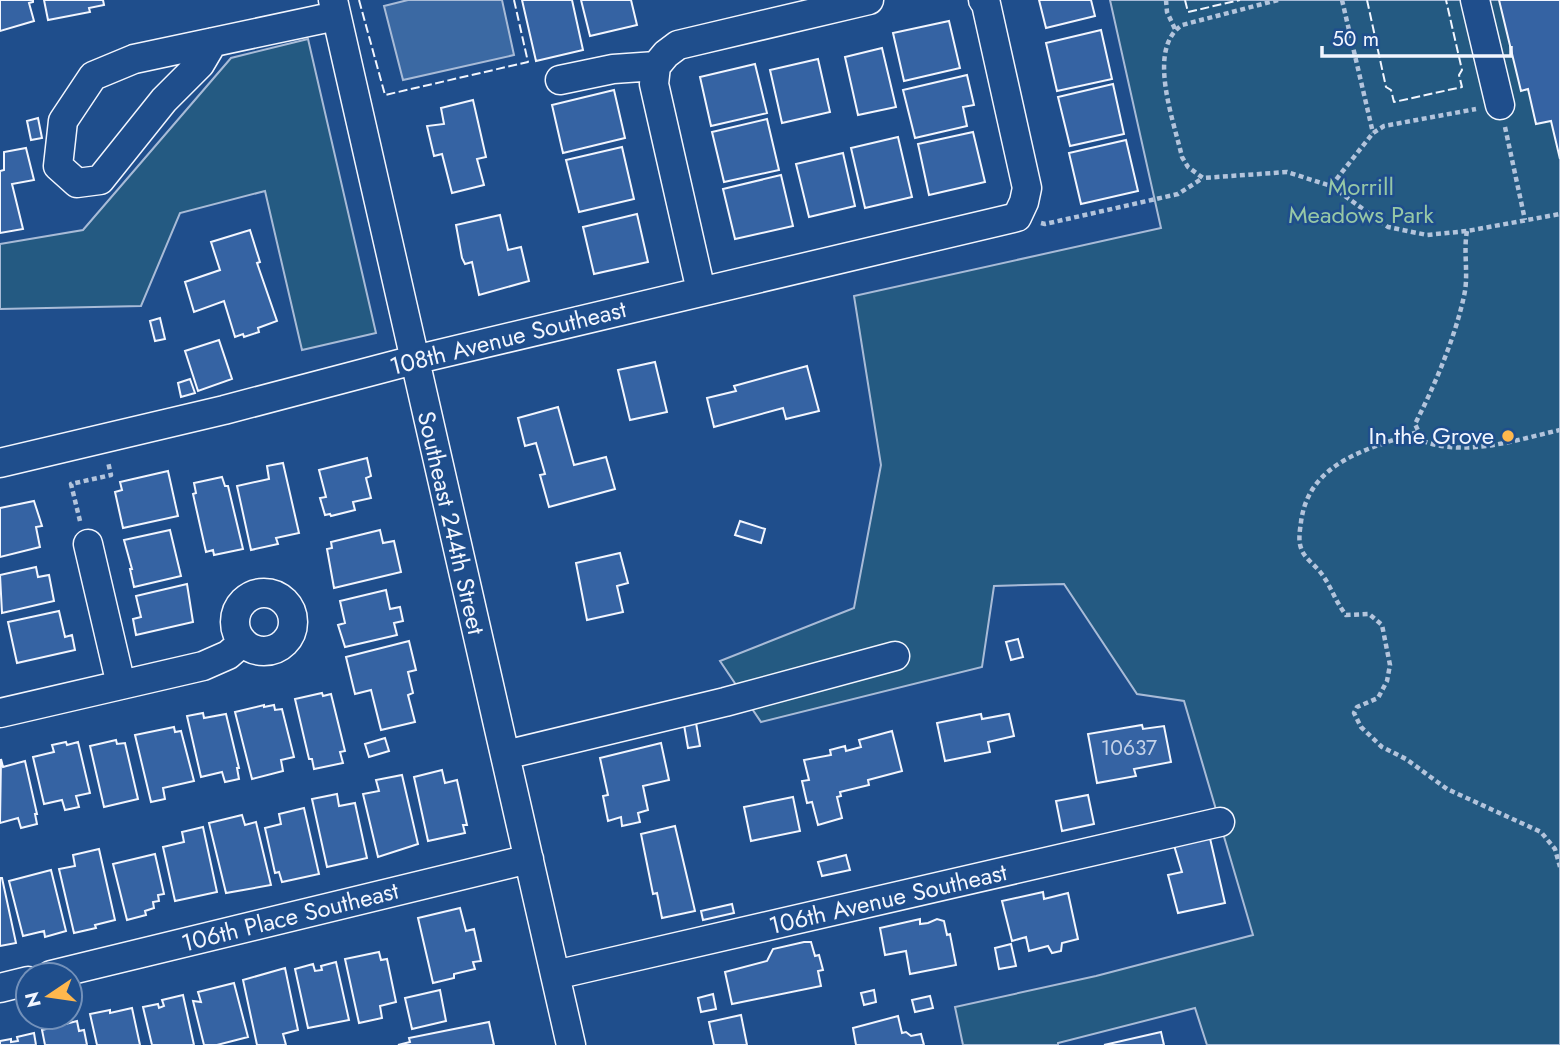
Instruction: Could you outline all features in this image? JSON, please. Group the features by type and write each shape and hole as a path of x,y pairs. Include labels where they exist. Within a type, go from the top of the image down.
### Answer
{"street":[{"path":"701,291 654,84 656,66 678,45 869,0"},
{"path":"984,0 1027,188 1017,217"},
{"path":"1475,0 1500,105"},
{"path":"213,42 200,64 164,100 100,180 77,183 58,166 64,121 93,76 134,59 213,42 334,8"},
{"name":"Southeast 244th Street","path":"334,8 571,1045"},
{"path":"560,80 613,69 656,66"},
{"name":"108th Avenue Southeast","path":"0,463 224,410 414,360 1017,217"},
{"path":"88,544 121,685"},
{"path":"0,713 203,666 228,655 243,642"},
{"path":"505,755 724,702 895,656"},
{"name":"106th Avenue Southeast","path":"555,975 1220,822"},
{"name":"106th Place Southeast","path":"84,967 529,859"}],"path":[{"path":"1166,0 1167,12 1175,29"},
{"path":"1203,178 1188,167 1182,157 1166,84 1164,53 1171,32 1182,24 1278,0"},
{"path":"1342,0 1373,133"},
{"path":"1331,186 1373,133 1384,126 1500,105 1525,220"},
{"path":"1017,217 1045,224 1178,194 1203,178 1287,173 1331,186 1388,226 1427,235 1467,231 1560,214"},
{"path":"1467,231 1464,245 1465,294 1434,388 1415,424 1417,432 1423,441 1456,449 1560,430"},
{"path":"1417,432 1334,465 1312,490 1303,508 1299,536 1301,550 1323,575 1334,600 1346,615 1369,614 1382,625 1390,665 1387,681 1378,698 1357,707 1354,713 1361,727 1382,747 1406,759 1447,789 1541,832 1555,849 1560,867"}],"green space":[{"name":"Morrill Meadows Park","path":"1110,0 1560,0 1560,1045 1207,1045 1195,1008 1058,1045 963,1045 955,1007 1096,976 1253,935 1184,701 1137,694 1064,584 994,586 982,667 761,722 720,661 854,608 881,465 854,296 1161,228"},
{"path":"308,39 376,333 302,350 265,191 180,213 141,306 0,309 0,244 83,230 231,58"}],"shaded area":[{"path":"408,0 502,0 514,55 403,80 384,6"}],"building":[{"path":"0,0 33,0 29,3 34,21 0,31"},
{"path":"44,0 103,0 104,5 89,8 90,12 48,20"},
{"path":"522,0 572,0 583,50 536,61"},
{"path":"581,0 631,0 637,25 590,36"},
{"path":"1039,0 1091,0 1095,16 1046,28"},
{"path":"1499,0 1560,0 1560,159 1551,121 1536,124 1528,89 1521,91"},
{"path":"949,21 960,68 904,81 893,33"},
{"path":"1101,30 1112,79 1057,91 1046,43"},
{"path":"882,48 896,107 858,115 845,57"},
{"path":"818,59 830,112 782,123 770,70"},
{"path":"755,64 767,113 711,126 700,77"},
{"path":"967,75 974,105 963,107 967,126 915,138 903,90"},
{"path":"1113,84 1124,134 1070,146 1058,97"},
{"path":"614,90 625,138 563,153 552,105"},
{"path":"473,100 486,157 477,159 484,185 452,193 442,154 434,156 427,126 444,124 441,108"},
{"path":"38,118 42,138 31,140 27,121"},
{"path":"767,119 779,170 724,182 712,132"},
{"path":"973,132 985,182 929,195 918,144"},
{"path":"898,137 912,197 865,208 851,148"},
{"path":"1126,140 1138,191 1081,204 1069,153"},
{"path":"622,147 634,199 579,212 566,160"},
{"path":"26,148 34,180 12,184 23,229 0,233 0,171 4,170 4,152"},
{"path":"843,153 855,206 809,217 796,164"},
{"path":"781,175 793,226 735,239 723,189"},
{"path":"637,214 648,262 594,274 583,227"},
{"path":"500,215 508,250 521,247 529,281 479,295 472,262 465,264 462,258 456,225"},
{"path":"250,230 260,262 257,263 277,321 258,328 259,332 235,337 224,301 194,312 185,282 220,270 211,242"},
{"path":"160,318 165,339 155,341 150,321"},
{"path":"219,340 232,379 198,391 185,351"},
{"path":"655,362 667,412 630,420 618,370"},
{"path":"807,366 819,411 786,419 783,408 714,427 707,398 736,391 734,386"},
{"path":"190,379 195,393 181,397 178,383"},
{"path":"558,407 574,465 606,457 615,489 549,507 540,475 545,474 536,443 525,446 518,418"},
{"path":"367,458 371,476 366,478 371,498 353,502 355,510 325,515 320,498 326,497 319,470"},
{"path":"283,463 299,533 276,538 278,544 251,550 237,486 269,479 267,466"},
{"path":"168,471 178,516 123,528 115,492 122,490 120,482"},
{"path":"222,477 225,486 228,486 243,549 214,555 213,550 206,552 193,494 196,493 194,483"},
{"path":"34,501 42,526 36,527 40,547 0,557 0,508"},
{"path":"740,521 765,529 761,543 735,535"},
{"path":"170,530 181,576 134,587 124,540"},
{"path":"380,530 383,543 394,541 401,572 334,588 327,549 332,548 331,542"},
{"path":"620,553 628,583 617,586 623,612 587,620 576,563"},
{"path":"36,567 38,577 49,575 54,601 2,613 0,575"},
{"path":"187,584 193,622 136,635 133,619 141,617 136,596"},
{"path":"386,590 390,609 400,607 403,621 394,623 397,635 345,647 338,625 345,623 340,601"},
{"path":"59,611 65,637 72,635 75,650 17,663 8,622"},
{"path":"1018,639 1023,657 1011,660 1006,642"},
{"path":"409,641 416,670 408,672 413,693 408,695 415,722 381,730 371,690 355,694 346,657"},
{"path":"322,693 323,696 331,694 345,751 340,752 343,763 314,769 312,759 309,759 295,699"},
{"path":"274,705 275,710 282,709 294,757 281,760 283,771 252,779 235,712"},
{"path":"203,713 204,718 226,714 239,768 239,779 225,782 222,772 201,777 187,716"},
{"path":"981,714 982,719 1009,714 1014,736 988,742 990,752 945,761 937,723"},
{"path":"696,723 700,746 688,748 684,725"},
{"path":"1142,725 1143,729 1164,726 1171,762 1134,769 1136,776 1097,783 1088,734"},
{"path":"174,727 175,732 181,731 194,781 163,788 165,799 151,802 135,735"},
{"path":"892,731 902,771 868,780 869,785 840,792 841,796 837,797 842,818 818,825 812,802 807,803 802,781 809,780 804,760 831,755 830,750 845,746 846,751 861,747 859,740"},
{"path":"385,738 389,751 369,757 365,744"},
{"path":"116,740 117,744 125,743 138,799 104,807 90,746"},
{"path":"66,742 67,745 78,742 90,793 76,796 79,807 65,810 62,800 44,804 33,757 54,752 52,745"},
{"path":"661,743 669,780 643,786 648,810 638,813 640,822 622,826 621,817 608,821 603,796 608,795 600,758"},
{"path":"1,759 3,767 25,761 37,824 21,828 18,818 0,823"},
{"path":"442,770 445,783 457,780 467,825 463,825 465,833 428,841 414,777"},
{"path":"402,775 418,844 378,857 363,794 379,791 376,780"},
{"path":"337,794 339,806 355,803 367,858 327,867 312,799"},
{"path":"1088,795 1094,824 1062,831 1056,801"},
{"path":"793,797 800,831 751,841 744,807"},
{"path":"304,808 319,874 282,882 279,872 275,873 265,828 281,824 279,814"},
{"path":"242,815 245,825 256,822 271,885 226,893 209,823"},
{"path":"675,826 695,911 662,918 657,893 653,894 641,834"},
{"path":"203,827 217,892 175,901 163,847 184,842 182,832"},
{"path":"1209,834 1225,903 1178,913 1168,875 1182,872 1173,842"},
{"path":"99,849 115,920 74,933 59,869 75,866 73,855"},
{"path":"155,854 164,894 158,895 159,901 153,902 154,908 145,911 146,915 127,920 113,864"},
{"path":"846,855 850,870 822,876 818,862"},
{"path":"51,870 66,931 45,937 44,931 23,936 9,881"},
{"path":"0,878 16,943 0,946"},
{"path":"1043,892 1044,899 1068,893 1078,939 1062,943 1061,951 1052,953 1048,946 1029,951 1026,937 1012,941 1002,901"},
{"path":"732,904 734,913 703,920 701,911"},
{"path":"460,908 466,931 474,929 481,961 473,962 475,969 433,983 418,918"},
{"path":"920,919 920,924 937,919 944,921 947,935 950,934 956,965 910,974 906,951 885,955 880,928"},
{"path":"811,942 815,956 819,955 823,970 818,971 821,986 732,1004 725,972 767,961 773,949"},
{"path":"1011,944 1016,966 999,969 995,948"},
{"path":"379,952 381,960 387,959 396,1002 380,1006 382,1018 359,1023 345,959"},
{"path":"336,962 349,1020 308,1028 295,969 313,964 315,971 322,970 321,966"},
{"path":"285,968 298,1030 283,1034 286,1045 257,1045 243,980"},
{"path":"234,983 248,1037 217,1045 204,1045 193,1001 201,1002 198,992"},
{"path":"440,990 446,1021 412,1029 405,998"},
{"path":"874,990 876,1002 864,1005 861,993"},
{"path":"713,994 716,1009 701,1012 698,998"},
{"path":"183,995 194,1045 152,1045 143,1007 158,1004 159,1008 164,1006 162,1000"},
{"path":"930,996 933,1008 915,1012 912,1000"},
{"path":"132,1008 140,1045 97,1045 90,1014"},
{"path":"741,1015 747,1045 714,1045 709,1022"},
{"path":"898,1016 902,1033 906,1032 911,1036 921,1034 924,1045 856,1045 853,1028"},
{"path":"489,1022 494,1045 398,1045 410,1042 409,1038"},
{"path":"84,1030 87,1045 45,1045 42,1031"},
{"path":"1161,1032 1164,1045 1104,1045"},
{"path":"34,1033 36,1045 0,1045 0,1041 18,1041 17,1037"}],"fence":[{"path":"359,0 385,95 528,62 514,0"},
{"path":"1185,0 1188,12 1240,0"},
{"path":"1367,0 1386,87 1391,90 1394,102 1462,87 1459,75 1462,70 1446,0"}],"place":[{"name":"In the Grove","path":"1508,436"}]}
